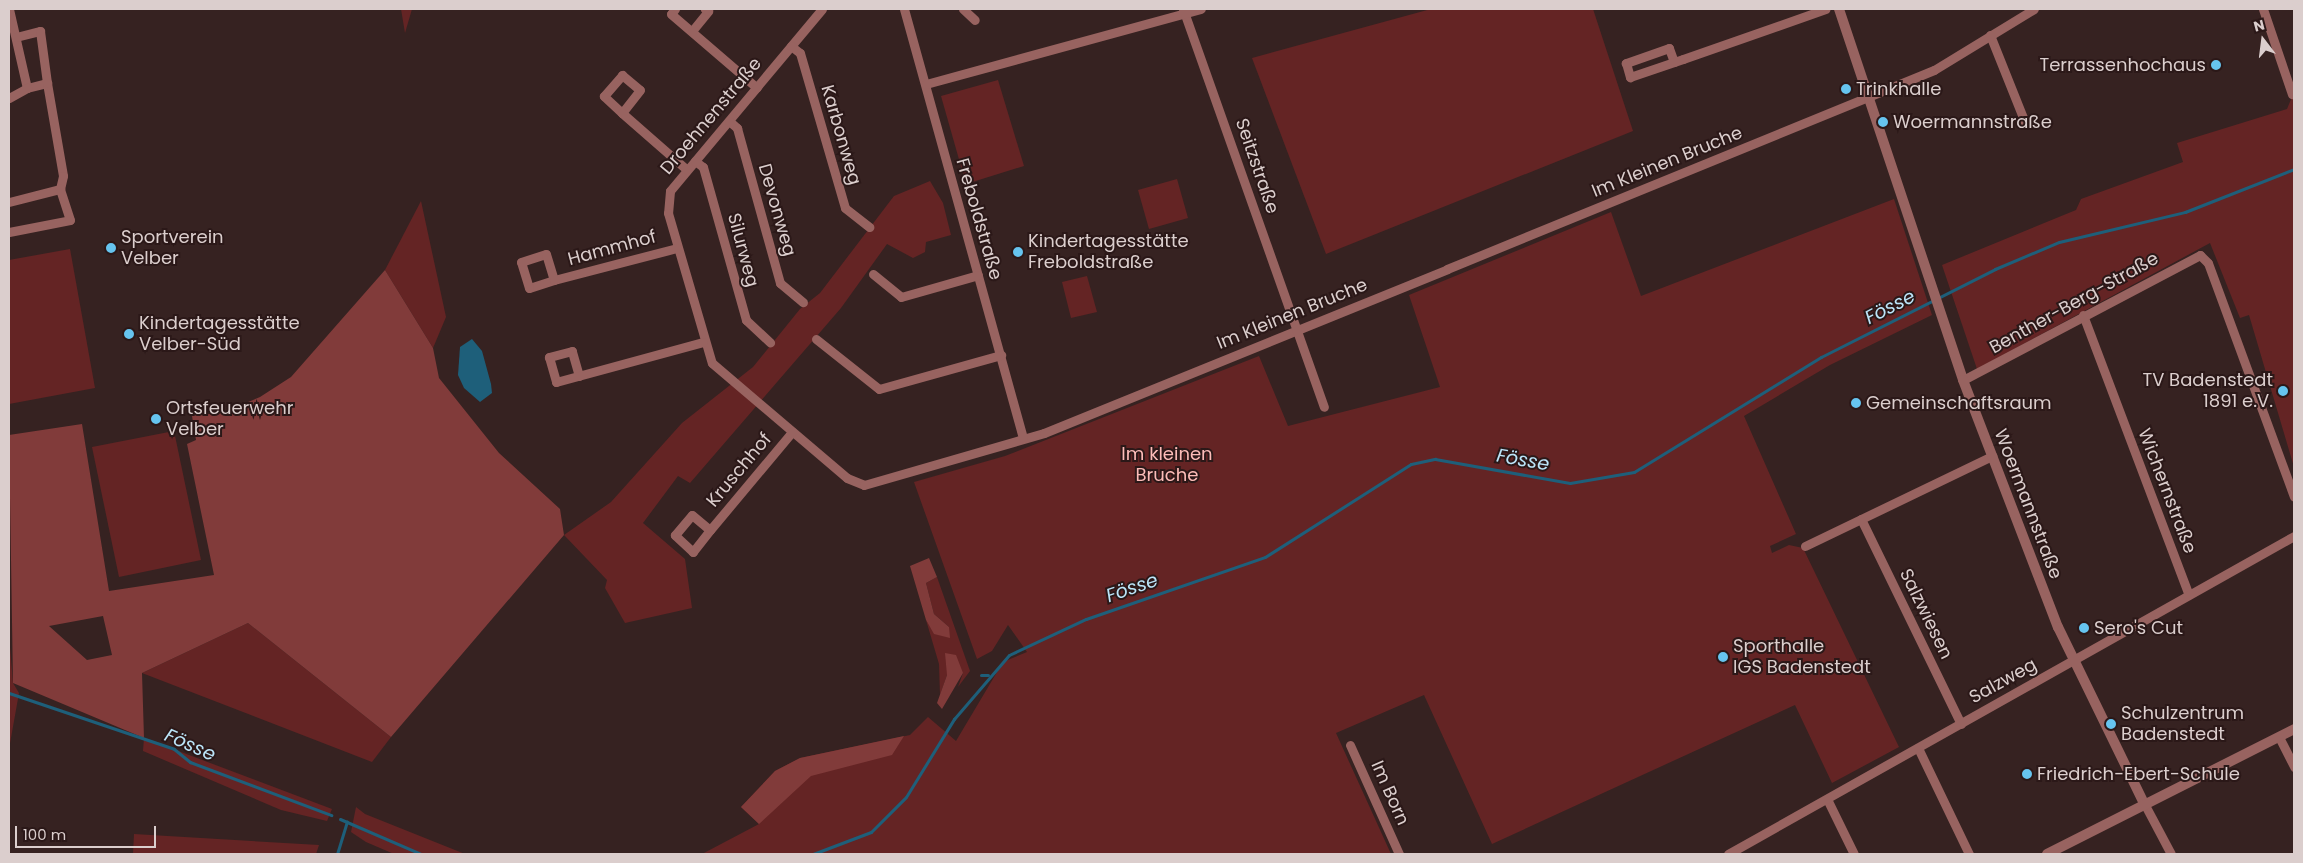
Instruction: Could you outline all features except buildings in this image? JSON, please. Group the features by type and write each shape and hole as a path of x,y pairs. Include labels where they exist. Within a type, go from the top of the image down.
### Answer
{"street":[{"path":"9,9 27,88"},
{"path":"676,9 671,14 757,88"},
{"path":"692,31 708,11 705,9"},
{"name":"Droehnenstraße","path":"742,390 712,363 704,342 667,201 695,160 822,9"},
{"name":"Freboldstraße","path":"904,9 1023,438"},
{"path":"962,9 975,20"},
{"path":"926,84 1184,11 1201,9"},
{"path":"1674,62 1669,48 1626,63 1630,77 1674,62 1826,9"},
{"name":"Woermannstraße","path":"1839,9 1942,308 1964,380 2071,662 2171,854"},
{"name":"Im Kleinen Bruche","path":"742,390 847,478 864,485 1023,438 1297,330 1934,70 2034,9"},
{"path":"2263,9 2292,94"},
{"name":"Seitzstraße","path":"1184,11 1324,407"},
{"path":"9,232 70,220 60,189 63,176 40,31 16,37"},
{"path":"1990,35 2026,125"},
{"name":"Karbonweg","path":"791,46 800,54 845,208 868,226"},
{"path":"9,98 27,88 47,83"},
{"path":"622,113 688,170"},
{"name":"Devonweg","path":"729,121 737,128 780,283 802,302"},
{"name":"Silurweg","path":"695,160 703,167 746,320 770,342"},
{"path":"9,202 60,189"},
{"name":"Hammhof","path":"554,280 678,248"},
{"name":"Benther-Berg-Straße","path":"1964,380 2083,315 2200,256 2208,263 2294,497"},
{"path":"873,274 901,297 978,275"},
{"name":"Wichernstraße","path":"2083,315 2189,596"},
{"path":"816,339 879,389 1001,355"},
{"path":"579,376 704,342"},
{"name":"Kruschhof","path":"710,530 792,432"},
{"path":"1805,546 1992,456"},
{"name":"Salzwiesen","path":"1861,519 1961,724"},
{"name":"Salzweg","path":"1728,854 1742,851 1827,799 2294,536"},
{"path":"2047,854 2294,729"},
{"path":"2279,737 2294,768"},
{"name":"Im Born","path":"1350,745 1400,854"},
{"path":"1918,748 1969,854"},
{"path":"1827,799 1854,854"}],"green space":[{"path":"401,9 412,9 405,33"},
{"path":"1431,9 1593,9 1633,131 1326,254 1252,58"},
{"path":"998,80 1024,166 966,184 941,96"},
{"path":"2294,92 2294,467 2249,315 2240,318 2210,243 1977,369 1942,265 2076,210 2081,199 2183,162 2177,143 2287,109"},
{"path":"1177,179 1188,218 1149,229 1138,190"},
{"path":"930,181 943,203 951,235 926,242 925,252 913,258 887,244 841,308 690,483 678,476 643,523 685,559 692,608 625,623 605,588 607,580 564,535 611,502 682,423 753,367 800,309 820,293 894,196"},
{"name":"Im kleinen Bruche","path":"1894,199 1932,315 1830,365 1744,416 1796,534 1770,546 1772,553 1789,545 1803,548 1899,747 1832,783 1795,705 1492,844 1424,695 1336,733 1391,854 702,854 759,824 741,807 775,771 800,758 910,735 928,717 956,741 1003,662 1027,652 1008,625 992,651 977,659 914,482 1005,456 1259,356 1288,426 1440,387 1409,295 1611,212 1641,296"},
{"path":"421,201 446,317 433,348 385,270"},
{"path":"70,249 95,388 9,404 9,260"},
{"path":"1087,276 1097,312 1071,318 1062,282"},
{"path":"174,431 201,560 119,577 92,447"},
{"path":"937,577 970,671 958,687 963,673 947,675 940,695 939,664 926,620 935,634 949,627 934,614 926,583"},
{"path":"248,623 391,737 372,762 142,673"},
{"path":"9,635 13,683 19,693 9,749"},
{"path":"144,738 332,809 327,821 281,810 143,751"},
{"path":"356,807 365,814 465,854 394,854 366,842 351,832"},
{"path":"134,834 319,845 316,854 133,854"}],"shaded area":[{"path":"385,270 433,348 439,378 499,453 560,509 564,535 391,737 248,623 142,673 144,738 13,683 9,435 82,424 109,591 214,575 187,444 196,440 191,410 202,415 224,412 260,397 291,377","holes":["103,616 112,655 87,660 49,626"]},
{"path":"929,558 937,577 926,583 934,614 949,627 950,638 934,634 926,620 910,566"},
{"path":"945,653 956,655 963,673 942,709 937,703 947,675"},
{"path":"904,736 892,755 811,776 759,824 741,807 775,771 800,758"}],"water":[{"path":"472,339 482,351 491,384 492,393 480,402 464,388 458,375 460,347"}],"waterway":[{"name":"Fösse","path":"813,854 871,832 906,797 954,719 1009,655 1086,619 1265,557 1411,464 1435,459 1570,483 1634,472 1821,357 1995,269 2059,242 2185,212 2294,169"},
{"path":"981,675 988,675"},
{"name":"Fösse","path":"9,693 174,749 190,762 331,815"},
{"name":"Fösse","path":"340,819 421,854"},
{"path":"337,854 347,822"}],"place":[{"name":"Terrassenhochaus","path":"2216,65"},
{"name":"Trinkhalle","path":"1846,89"},
{"name":"Woermannstraße","path":"1883,122"},
{"name":"Sportverein Velber","path":"111,248"},
{"name":"Kindertagesstätte Freboldstraße","path":"1018,252"},
{"name":"Kindertagesstätte Velber-Süd","path":"129,334"},
{"name":"TV Badenstedt 1891 e.V.","path":"2283,391"},
{"name":"Gemeinschaftsraum","path":"1856,403"},
{"name":"Ortsfeuerwehr Velber","path":"156,419"},
{"name":"Sero's Cut","path":"2084,628"},
{"name":"Sporthalle IGS Badenstedt","path":"1723,657"},
{"name":"Schulzentrum Badenstedt","path":"2111,724"},
{"name":"Friedrich-Ebert-Schule","path":"2027,774"}]}
